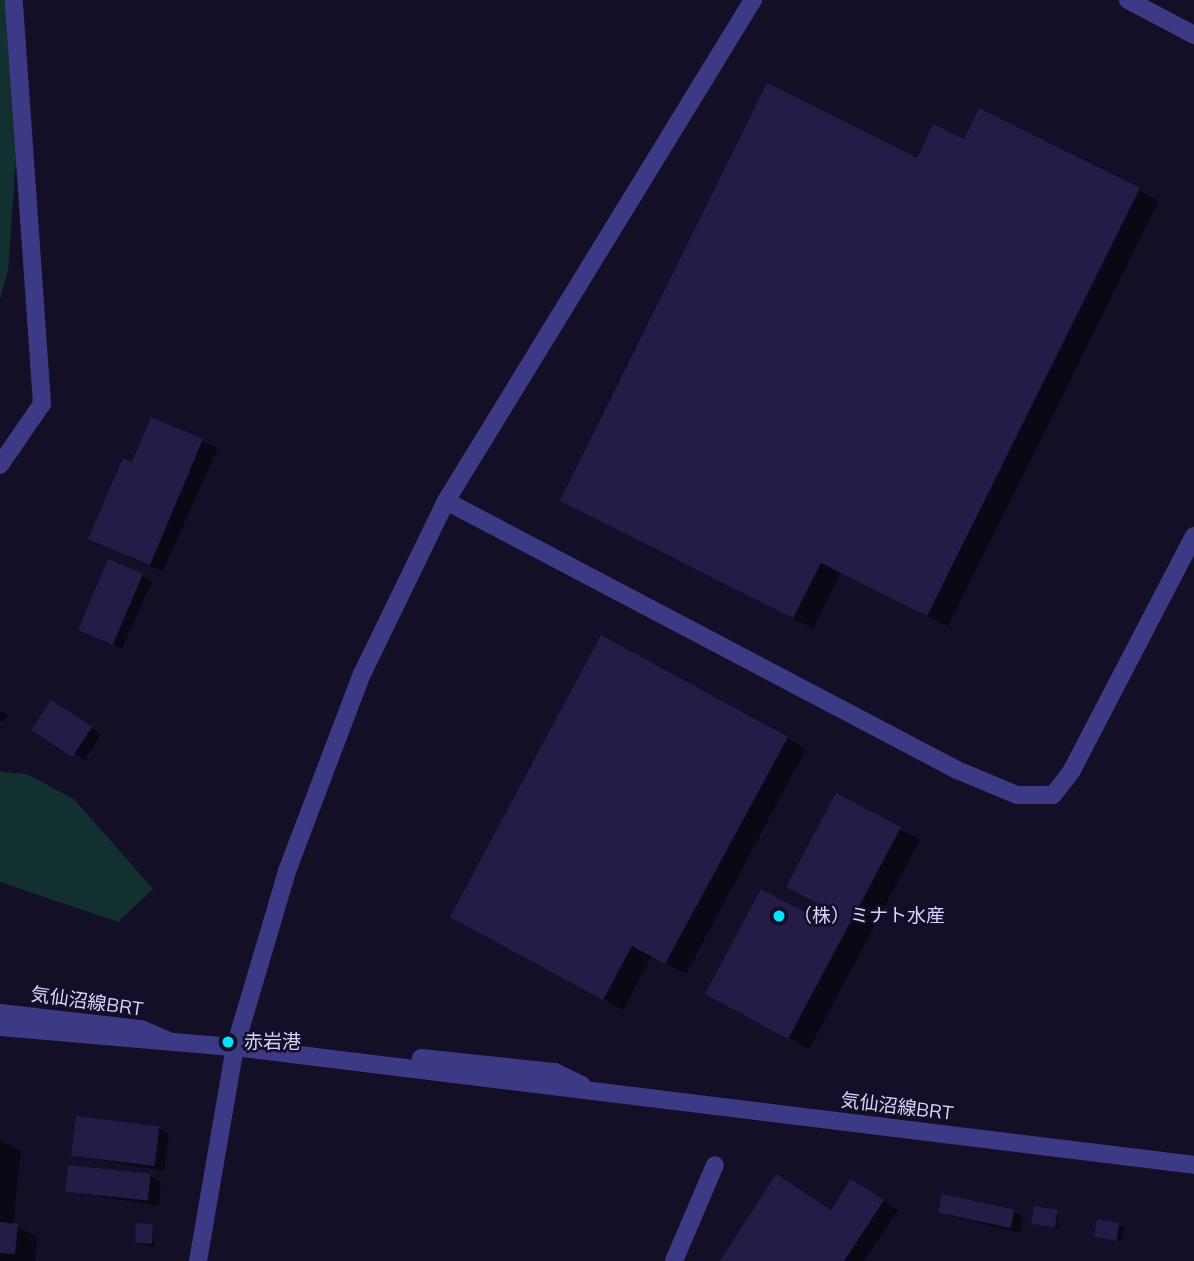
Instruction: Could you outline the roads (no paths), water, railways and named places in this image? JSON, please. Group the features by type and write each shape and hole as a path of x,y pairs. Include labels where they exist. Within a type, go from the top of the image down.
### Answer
{"street":[{"path":"0,465 42,404 14,0"},
{"path":"198,1261 235,1047 318,782 446,501 753,0"},
{"path":"1128,0 1194,35"},
{"path":"446,501 957,771 1017,795 1053,795 1071,772 1194,536"},
{"name":"気仙沼線BRT","path":"0,1013 141,1029 167,1040"},
{"name":"気仙沼線BRT","path":"0,1027 167,1040 381,1064 415,1057 555,1072 594,1091 1194,1165"},
{"path":"674,1261 715,1165"}],"place":[{"name":"（株）ミナト水産","path":"779,916"},
{"name":"赤岩港","path":"228,1042"}]}
